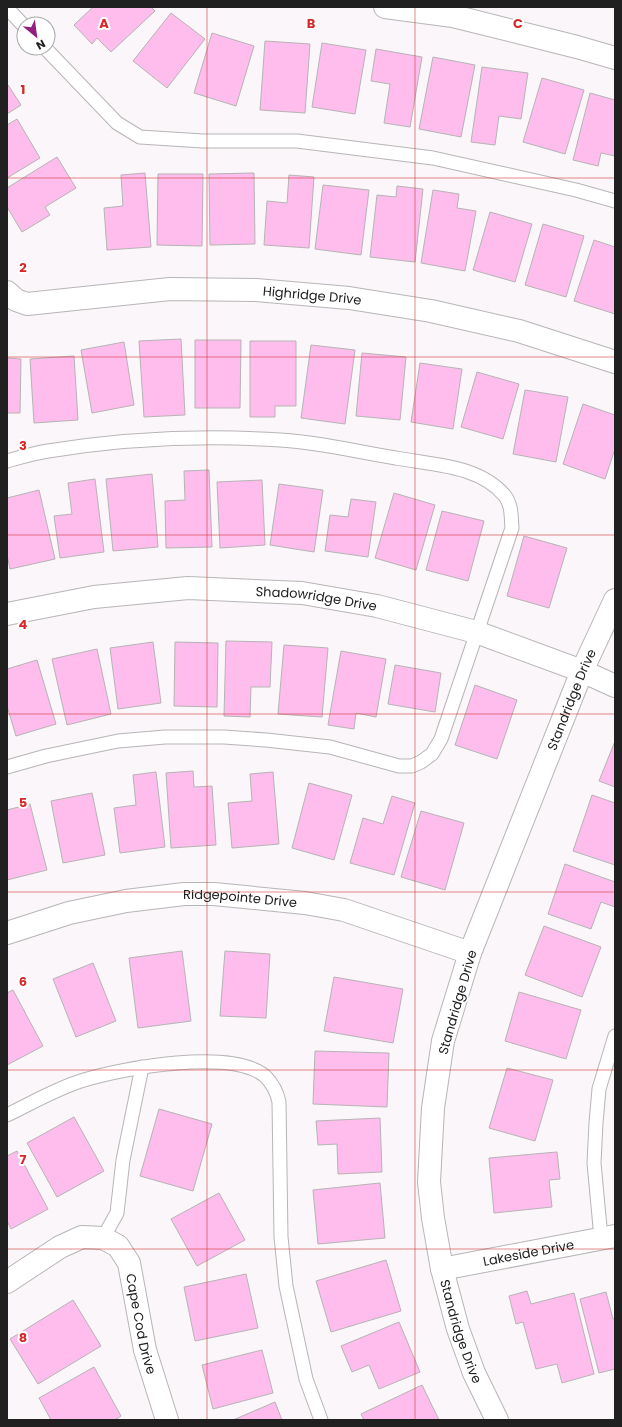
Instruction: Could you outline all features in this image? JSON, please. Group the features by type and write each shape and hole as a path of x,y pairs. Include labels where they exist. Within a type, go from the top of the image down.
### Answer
{"street":[{"path":"385,7 453,16 615,58"},
{"name":"Highridge Drive","path":"7,292 16,300 27,304 170,289 256,290 349,298 431,312 519,331 614,358"},
{"name":"Shadowridge Drive","path":"7,614 94,596 188,588 302,593 377,606 476,632 582,671 615,686"},
{"name":"Standridge Drive","path":"497,1420 474,1373 460,1337 442,1269 433,1218 429,1182 433,1108 443,1041 470,953 582,671 615,600"},
{"name":"Ridgepointe Drive","path":"7,933 70,913 126,901 184,894 214,894 305,903 344,910 470,953"},
{"path":"7,1282 60,1247 82,1237 103,1238"},
{"name":"Lakeside Drive","path":"442,1269 608,1237"},
{"name":"Cape Cod Drive","path":"103,1238 118,1246 129,1263 146,1350 167,1420"}],"lane":[{"path":"7,8 16,18"},
{"path":"52,56 117,123 140,137 203,142 297,141 425,156 561,186 615,201"},
{"path":"7,461 47,451 147,440 214,438 281,440 335,447 464,470 486,480 505,497 510,506 512,528 441,739 432,754 421,762 412,766 400,766 330,747 266,740 224,737 165,737 118,741 46,756 7,767"},
{"path":"608,1237 594,1163 596,1123 600,1089 615,1036"},
{"path":"7,1115 54,1092 83,1080 142,1067 190,1062 220,1063 244,1066 265,1076 277,1093 279,1102 281,1237 286,1286 306,1379 321,1420"},
{"path":"103,1238 116,1213 122,1160 142,1067"}],"building":[{"path":"93,7 151,7 155,11 111,52 97,38 92,44 74,25"},
{"path":"171,13 205,39 167,88 133,61"},
{"path":"212,33 254,46 236,106 194,93"},
{"path":"265,41 310,44 305,113 260,110"},
{"path":"322,43 366,50 355,114 312,107"},
{"path":"376,49 422,57 410,127 384,123 390,84 371,81"},
{"path":"433,57 475,65 461,137 419,129"},
{"path":"482,67 528,73 521,119 499,116 495,145 471,142"},
{"path":"542,78 584,90 565,154 523,142"},
{"path":"8,85 21,105 7,114 7,86"},
{"path":"590,93 615,100 615,156 601,153 598,166 573,160"},
{"path":"17,119 40,158 7,178 7,125"},
{"path":"57,157 76,188 45,207 50,215 22,232 7,207 7,188"},
{"path":"145,173 151,247 107,250 104,208 123,206 121,175"},
{"path":"254,173 255,244 210,245 209,174"},
{"path":"158,174 203,174 202,246 157,245"},
{"path":"289,175 314,177 309,248 264,245 267,201 287,203"},
{"path":"323,185 369,190 361,255 315,249"},
{"path":"397,186 423,189 415,262 370,257 377,195 396,197"},
{"path":"433,190 459,194 457,208 476,211 465,271 421,263"},
{"path":"490,212 532,224 515,282 473,270"},
{"path":"543,224 584,236 566,297 525,285"},
{"path":"594,240 615,247 615,314 574,301"},
{"path":"181,339 185,415 144,417 139,341"},
{"path":"195,340 241,340 240,408 195,408"},
{"path":"250,341 296,341 296,406 275,406 275,417 250,417"},
{"path":"124,342 134,405 92,413 81,350"},
{"path":"311,345 355,350 345,424 301,418"},
{"path":"362,353 406,357 400,420 356,416"},
{"path":"74,356 78,420 34,423 30,359"},
{"path":"7,358 21,359 20,413 7,413"},
{"path":"420,363 462,369 453,429 411,422"},
{"path":"477,372 519,384 503,439 461,427"},
{"path":"525,390 568,397 556,462 513,454"},
{"path":"583,404 615,415 615,449 605,479 563,464"},
{"path":"209,470 212,547 166,548 165,501 185,500 184,471"},
{"path":"152,474 158,547 113,551 106,479"},
{"path":"95,479 104,552 60,558 54,516 72,514 68,483"},
{"path":"262,480 265,545 220,548 217,482"},
{"path":"279,484 323,490 314,552 270,545"},
{"path":"39,490 55,559 10,569 7,555 7,498"},
{"path":"394,493 435,505 416,570 375,558"},
{"path":"351,499 376,502 368,557 325,551 330,515 348,517"},
{"path":"442,511 484,521 468,581 426,570"},
{"path":"524,536 567,548 549,608 507,596"},
{"path":"226,641 272,642 270,687 251,687 250,717 224,716"},
{"path":"153,642 161,703 118,709 110,648"},
{"path":"175,642 218,643 217,707 174,706"},
{"path":"284,645 328,648 322,717 278,714"},
{"path":"97,649 111,714 67,725 52,659"},
{"path":"341,651 386,659 376,717 356,713 354,729 328,725"},
{"path":"37,660 56,724 16,736 7,706 7,669"},
{"path":"395,665 441,673 435,712 388,704"},
{"path":"475,685 517,700 497,759 455,745"},
{"path":"615,741 615,787 599,781"},
{"path":"193,771 194,787 212,786 216,845 171,848 166,773"},
{"path":"156,772 165,847 120,853 114,808 136,805 133,775"},
{"path":"273,772 279,844 232,848 228,803 252,801 250,774"},
{"path":"309,783 352,795 334,860 292,848"},
{"path":"92,793 105,855 63,863 51,801"},
{"path":"592,795 615,803 615,865 573,851"},
{"path":"392,796 415,803 394,875 350,863 363,818 383,824"},
{"path":"30,804 47,870 7,880 7,810"},
{"path":"421,811 464,823 445,890 401,877"},
{"path":"565,864 615,882 615,907 601,902 591,929 548,914"},
{"path":"544,926 601,947 582,997 525,975"},
{"path":"182,951 191,1021 138,1028 129,958"},
{"path":"225,951 270,954 266,1018 220,1016"},
{"path":"93,963 116,1021 76,1037 53,979"},
{"path":"334,977 403,989 393,1043 324,1031"},
{"path":"13,990 43,1046 7,1065 7,993"},
{"path":"519,992 581,1010 566,1059 505,1041"},
{"path":"315,1051 389,1053 387,1107 313,1104"},
{"path":"507,1068 553,1080 535,1141 489,1128"},
{"path":"159,1109 212,1124 193,1191 140,1176"},
{"path":"74,1117 104,1171 57,1197 27,1143"},
{"path":"380,1118 382,1172 338,1174 337,1144 318,1145 316,1121"},
{"path":"17,1151 48,1209 11,1229 7,1221 7,1156"},
{"path":"557,1152 560,1179 549,1180 552,1207 494,1213 489,1158"},
{"path":"380,1183 385,1238 318,1244 313,1190"},
{"path":"219,1193 245,1240 197,1266 171,1219"},
{"path":"386,1260 401,1311 331,1332 316,1281"},
{"path":"246,1274 258,1328 195,1341 184,1287"},
{"path":"527,1291 531,1304 574,1293 594,1374 562,1383 557,1364 536,1369 523,1322 516,1324 509,1296"},
{"path":"606,1292 613,1319 615,1318 615,1369 599,1373 580,1299"},
{"path":"73,1300 101,1346 38,1384 10,1339"},
{"path":"399,1322 420,1372 379,1389 369,1365 352,1372 341,1346"},
{"path":"262,1350 273,1393 213,1409 202,1365"},
{"path":"94,1367 121,1416 115,1420 51,1420 39,1398"},
{"path":"422,1385 439,1420 364,1420 361,1414"},
{"path":"275,1402 282,1420 233,1420"}]}
